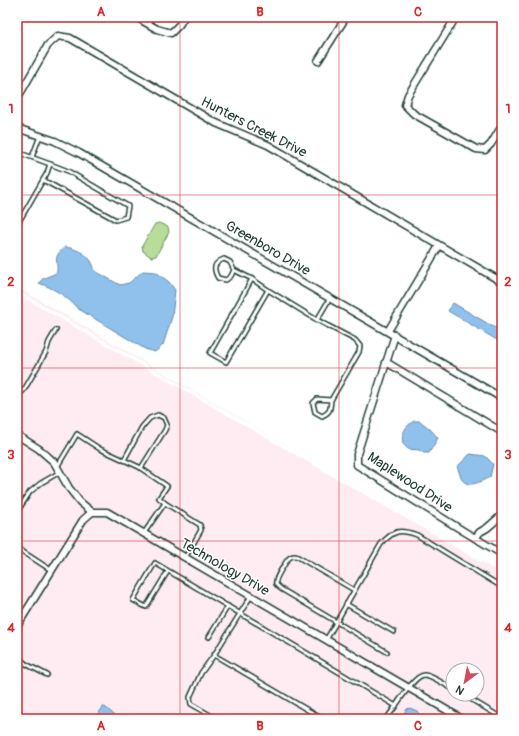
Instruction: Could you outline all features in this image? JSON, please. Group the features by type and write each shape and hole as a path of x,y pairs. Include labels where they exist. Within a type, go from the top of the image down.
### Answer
{"street":[{"path":"136,17 157,29 171,33 184,17"},
{"path":"318,61 346,17"},
{"path":"456,17 408,95 405,105 414,114 476,149 485,150 491,144 502,126"},
{"name":"Hunters Creek Drive","path":"17,99 48,45 58,36 70,38 216,123 268,144 502,282"},
{"name":"Greenboro Drive","path":"17,128 55,141 80,153 502,398"},
{"path":"388,331 439,246"},
{"name":"Maplewood Drive","path":"395,336 357,454 357,465 502,554"},
{"path":"386,362 502,432"},
{"path":"17,435 39,449 54,462 69,488 80,502 92,512 83,520 17,626"},
{"name":"Technology Drive","path":"92,512 107,512 462,719"},
{"path":"475,538 480,532 502,515"}],"lane":[{"path":"32,157 40,136"},
{"path":"17,152 68,171 128,206 126,217 116,220 44,180"},
{"path":"17,225 44,180 50,164"},
{"path":"234,270 231,276 226,280 218,278 215,272 215,267 218,261 224,259 230,262 234,270 316,320 355,340 360,346 331,400 330,409 322,416 315,412 313,403 317,399 331,400"},
{"path":"252,280 210,352 226,362 268,290"},
{"path":"316,320 330,298"},
{"path":"17,397 24,390 38,366 56,330"},
{"path":"124,460 142,427 150,418 158,415 164,418 167,425 141,468"},
{"path":"17,512 30,492 58,470 77,434 100,448 141,468 167,486 159,498 200,525 201,530 185,558"},
{"path":"143,534 165,503"},
{"path":"326,640 381,544 387,537 400,531 417,535 502,587"},
{"path":"17,548 51,570"},
{"path":"354,590 294,555 290,556 276,578 277,586 281,589 387,652"},
{"path":"168,571 146,608 133,600 155,563 396,706"},
{"path":"217,719 191,704 190,697 201,674 214,656 251,596"},
{"path":"346,604 394,632"},
{"path":"209,637 228,606"},
{"path":"17,656 26,664 47,675"},
{"path":"214,656 323,719"},
{"path":"386,719 408,688 421,675 434,678 445,684"},
{"path":"475,702 502,718"},
{"path":"448,719 452,713"}],"shaded area":[{"path":"17,287 274,438 296,451 17,290"},
{"path":"17,294 502,574 502,719 17,719"}],"green space":[{"path":"159,223 168,227 169,232 156,256 151,257 143,251 142,246 155,224"}],"water":[{"path":"65,247 72,248 83,253 91,261 95,271 120,285 129,283 143,271 156,272 169,282 175,290 172,317 163,345 155,352 145,349 77,308 60,293 39,283 43,279 57,272 56,259 58,254"},
{"path":"453,303 502,332 502,343 448,311"},
{"path":"414,421 420,421 438,438 429,453 408,449 403,444 404,431 408,425"},
{"path":"470,454 485,456 493,464 490,477 475,484 464,482 457,467"},
{"path":"103,707 113,714 114,719 95,719"},
{"path":"410,708 417,711 423,719 400,719 407,709"}]}
